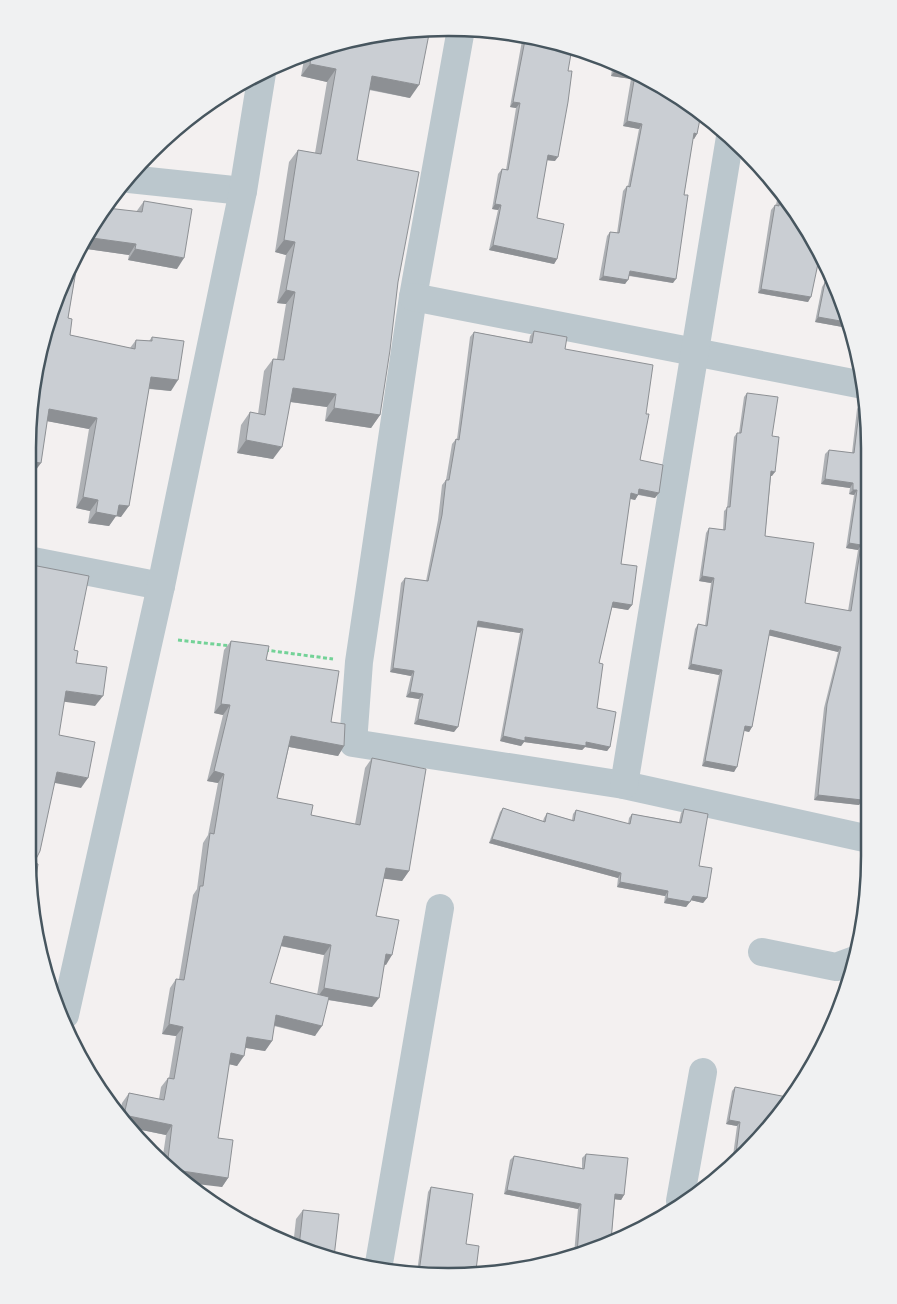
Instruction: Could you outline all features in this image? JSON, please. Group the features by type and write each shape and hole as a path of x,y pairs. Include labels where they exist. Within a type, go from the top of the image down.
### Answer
{"street":[{"path":"460,36 413,297 360,662 353,743 624,785 861,837"},
{"path":"66,1009 161,586 243,191 261,82"},
{"path":"624,785 728,147"},
{"path":"137,180 243,191"},
{"path":"413,297 855,384"},
{"path":"36,562 161,586"},
{"path":"379,1262 440,908"},
{"path":"762,952 836,966 847,962"},
{"path":"681,1196 703,1072"}],"path":[{"path":"150,636 236,647"},
{"path":"264,650 360,662"}],"building":[{"path":"428,37 419,85 372,76 357,160 419,172 398,282 380,415 334,408 336,394 293,388 282,447 246,440 250,412 265,415 273,359 284,360 295,292 286,290 295,242 284,240 298,150 321,154 336,69 310,64 311,60 316,58 368,44"},
{"path":"524,43 571,55 568,71 572,71 558,157 548,155 537,218 564,224 557,259 493,245 501,205 495,204 502,169 508,170 520,103 513,102"},
{"path":"634,81 655,91 700,121 697,134 694,133 684,195 688,195 676,279 630,271 628,280 603,276 610,232 619,233 627,186 630,187 642,124 627,121"},
{"path":"144,201 192,209 184,258 135,249 136,244 94,238 113,209 142,212"},
{"path":"779,203 806,242 818,265 811,297 761,289 775,205 779,206"},
{"path":"75,274 68,318 72,319 70,335 135,349 136,340 152,341 152,337 184,341 178,380 151,377 129,506 119,505 117,516 96,512 98,500 83,497 97,418 49,409 41,463 36,462 36,448 37,422 44,368 58,316"},
{"path":"825,282 841,321 818,317"},
{"path":"534,331 567,337 565,349 653,365 646,414 649,414 640,460 663,465 659,493 639,489 638,495 631,493 621,564 637,566 632,605 613,602 599,663 603,664 597,708 616,712 610,747 586,742 586,746 525,737 525,741 503,736 523,629 478,621 458,727 418,719 423,694 410,692 414,671 393,668 405,578 428,581 442,515 446,480 449,480 456,439 459,440 474,332 532,343"},
{"path":"747,393 778,397 772,436 779,437 775,472 771,471 765,536 814,543 805,603 851,611 861,545 861,800 818,795 827,704 841,647 770,630 752,727 745,726 737,767 705,761 722,670 691,664 698,624 707,626 714,578 702,576 709,528 725,530 727,507 730,507 737,433 741,433"},
{"path":"859,413 861,448 861,545 849,543 857,490 853,490 853,483 825,479 829,450 854,453"},
{"path":"36,566 89,576 74,650 78,651 76,663 107,667 103,696 66,691 59,735 95,742 88,778 57,772 40,851 36,859"},
{"path":"231,641 269,646 266,660 339,671 331,722 345,724 344,746 291,736 277,798 313,805 311,815 360,825 372,758 426,769 409,871 386,868 376,916 399,920 392,955 386,954 379,998 324,988 331,945 284,936 270,983 329,997 322,1026 276,1015 272,1041 247,1037 244,1056 231,1053 218,1138 233,1140 228,1178 184,1171 168,1157 172,1125 130,1116 125,1111 129,1093 164,1100 168,1078 174,1079 183,1027 169,1024 176,979 184,980 200,886 203,886 210,833 214,834 224,774 214,771 230,705 221,704"},
{"path":"503,808 545,822 547,813 574,821 576,810 630,824 632,814 681,823 684,809 708,814 699,866 712,868 707,898 693,896 690,902 667,898 668,891 620,882 621,873 492,839"},
{"path":"735,1087 783,1096 736,1150 740,1122 729,1120"},
{"path":"586,1154 628,1158 624,1195 615,1194 612,1234 577,1247 581,1204 507,1190 514,1156 584,1169"},
{"path":"431,1187 473,1194 466,1244 479,1246 476,1267 420,1267"},
{"path":"303,1210 339,1214 335,1252 300,1240"}]}
